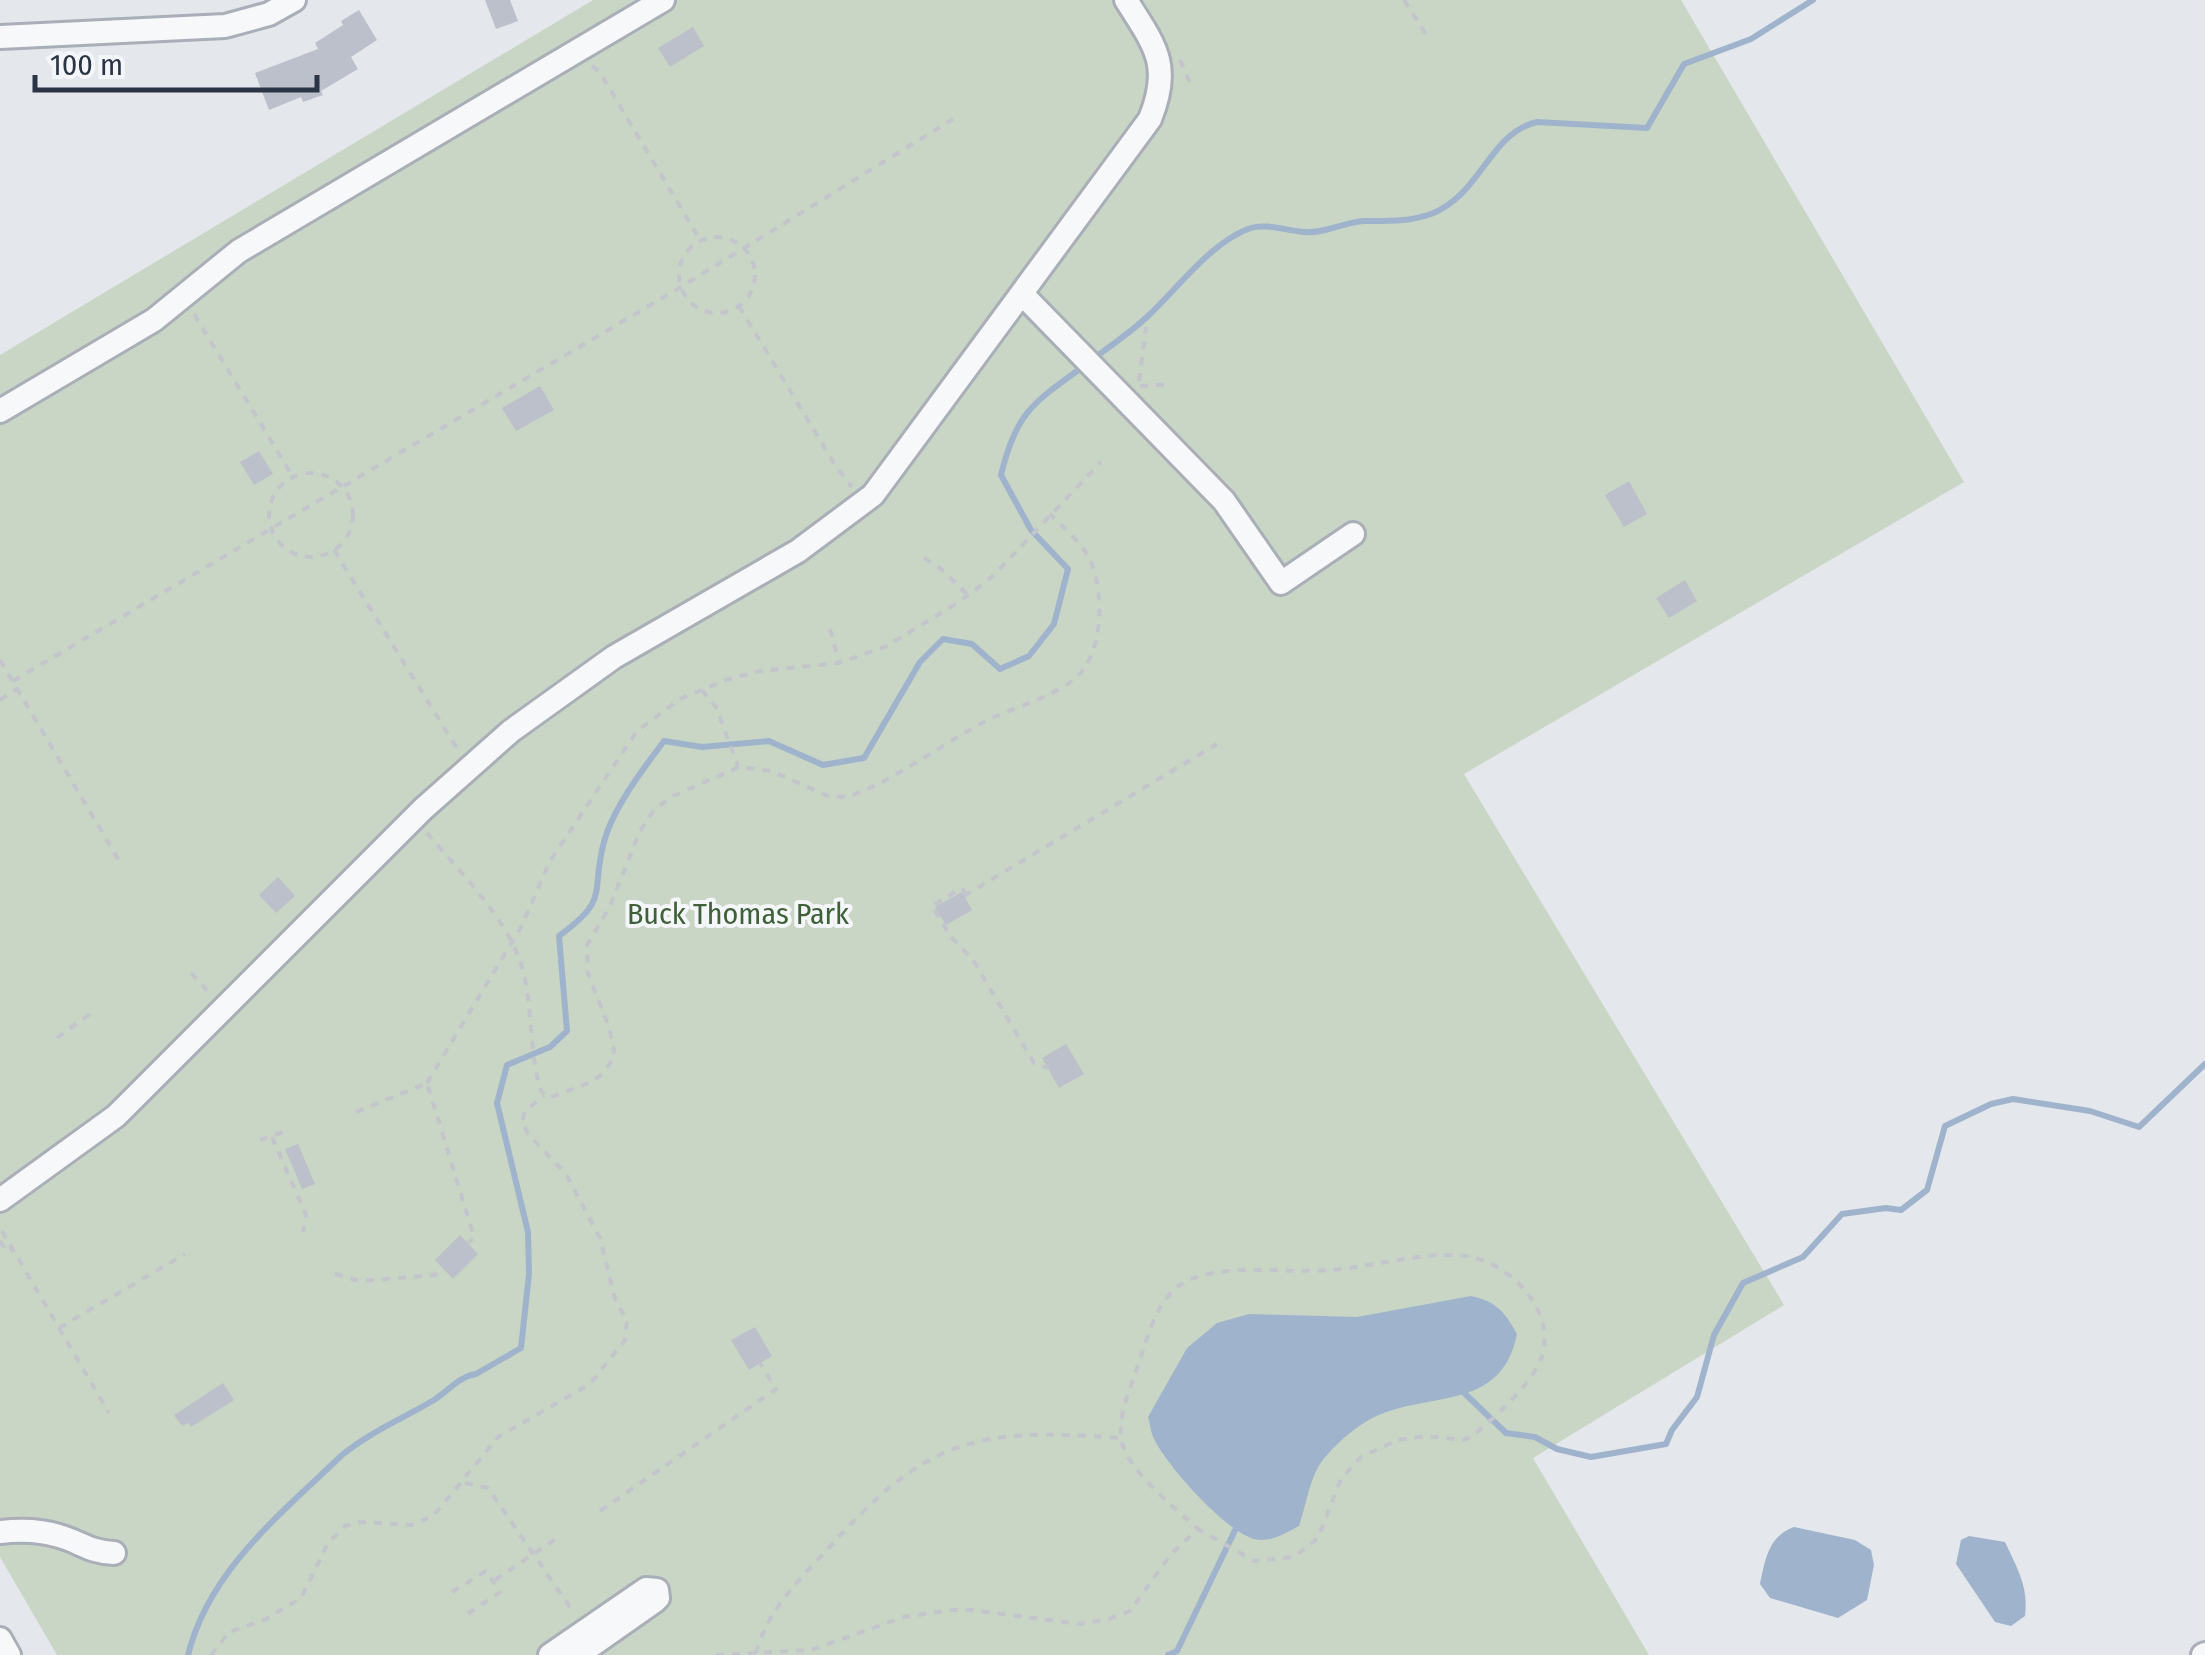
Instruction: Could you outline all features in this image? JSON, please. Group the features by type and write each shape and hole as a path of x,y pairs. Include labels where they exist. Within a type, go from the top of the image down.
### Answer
{"street":[{"path":"0,37 225,26 270,14 294,0"},
{"path":"0,411 154,320 240,251 663,0"},
{"path":"0,1200 116,1116 414,818 557,695 798,551 864,503 1150,119 1162,84 1158,55 1126,0"},
{"path":"1022,294 1224,500 1280,583 1353,534"},
{"path":"0,1532 19,1530 60,1536 92,1552 114,1553"},
{"path":"550,1655 646,1588 656,1590 655,1601 578,1655"},
{"path":"0,1639 10,1655"}],"path":[{"path":"1404,0 1427,36"},
{"path":"571,53 599,70 700,241"},
{"path":"12,681 681,287 952,120"},
{"path":"716,236 744,248 754,265 755,278 752,291 739,306 724,313 700,310 690,302 681,287 679,267 684,255 700,241 716,236"},
{"path":"192,289 194,316 293,477"},
{"path":"739,306 835,465 864,503"},
{"path":"1146,327 1139,386 1172,384"},
{"path":"356,1112 427,1083 520,927 550,861 627,742 663,710 702,690 760,671 856,660 887,646 992,577 1101,462"},
{"path":"316,474 342,487 352,510 352,524 347,537 334,550 312,558 297,556 285,548 271,529 268,511 272,498 293,477 316,474"},
{"path":"211,1655 229,1632 266,1618 301,1598 328,1543 344,1526 419,1523 440,1510 498,1438 590,1384 604,1370 628,1333 627,1321 615,1300 600,1238 566,1174 528,1134 522,1122 525,1111 544,1096 556,1096 588,1083 612,1061 613,1040 585,958 587,945 610,906 640,832 663,802 739,767 772,770 828,796 848,797 981,723 1057,690 1077,677 1085,666 1096,632 1098,584 1088,557 1050,514"},
{"path":"334,550 446,735 470,766"},
{"path":"924,558 968,595"},
{"path":"830,630 839,663"},
{"path":"0,660 121,864"},
{"path":"0,700 18,689"},
{"path":"702,690 716,708 739,767"},
{"path":"1048,1068 1034,1063 973,960 951,937 932,906 962,888 965,896 1216,744"},
{"path":"414,818 512,939 528,994 538,1083 544,1096"},
{"path":"190,973 224,1008"},
{"path":"56,1038 90,1014"},
{"path":"427,1083 474,1237 468,1243"},
{"path":"260,1140 283,1132"},
{"path":"272,1137 306,1214 303,1232"},
{"path":"2,1231 109,1412"},
{"path":"0,1241 7,1252 12,1249"},
{"path":"59,1328 184,1254"},
{"path":"1441,1256 1469,1257 1508,1272 1524,1288 1541,1322 1544,1345 1535,1371 1485,1425 1463,1440 1411,1438 1373,1448 1352,1464 1341,1479 1322,1529 1304,1551 1294,1556 1254,1561 1198,1529 1150,1484 1120,1438 1126,1398 1156,1316 1182,1284 1216,1273 1330,1270 1441,1256"},
{"path":"335,1274 360,1281 435,1275 442,1268"},
{"path":"600,1511 776,1390 760,1363"},
{"path":"756,1653 764,1626 777,1606 818,1559 884,1491 921,1464 964,1444 1009,1435 1048,1433 1120,1438"},
{"path":"463,1482 488,1488 582,1626"},
{"path":"716,1655 826,1647 904,1616 950,1610 1079,1624 1109,1620 1130,1611 1171,1554 1198,1529"},
{"path":"493,1582 557,1538"},
{"path":"452,1592 486,1571 500,1592 466,1615"}],"green space":[{"name":"Buck Thomas Park","path":"593,0 1681,0 1964,482 1464,774 1784,1305 1533,1458 1649,1655 57,1655 0,1557 0,355"}],"water":[{"path":"1471,1296 1499,1309 1517,1334 1508,1360 1495,1377 1478,1389 1390,1411 1356,1428 1322,1461 1311,1483 1299,1526 1283,1534 1266,1540 1254,1539 1228,1524 1184,1481 1154,1439 1148,1417 1187,1348 1217,1323 1249,1314 1357,1317"},
{"path":"1794,1527 1855,1540 1871,1550 1874,1565 1867,1600 1838,1618 1770,1598 1760,1584 1766,1558 1778,1536"},
{"path":"1969,1536 2005,1542 2014,1560 2026,1606 2025,1616 2011,1626 1995,1622 1956,1564 1961,1540"}],"building":[{"path":"485,0 510,0 518,21 496,29"},
{"path":"359,10 377,40 351,57 358,69 321,91 323,95 303,102 301,97 269,110 255,73 318,49 315,43"},
{"path":"693,27 704,46 670,67 658,48"},
{"path":"540,386 554,410 516,431 502,408"},
{"path":"259,451 273,474 254,485 240,462"},
{"path":"1629,481 1647,514 1624,527 1605,495"},
{"path":"1685,580 1697,601 1669,618 1656,598"},
{"path":"278,877 295,896 276,913 259,895"},
{"path":"962,892 972,910 946,925 935,907"},
{"path":"1066,1044 1084,1074 1059,1088 1042,1058"},
{"path":"298,1144 315,1184 302,1189 285,1149"},
{"path":"460,1235 478,1254 453,1279 435,1260"},
{"path":"755,1327 772,1356 749,1370 731,1340"},
{"path":"223,1383 234,1400 191,1427 188,1423 182,1426 174,1415"}],"waterway":[{"path":"1094,358 1142,322 1209,254 1237,234 1263,226 1311,232 1356,222 1406,220 1431,214 1462,193 1507,138 1537,122 1647,128 1684,64 1751,39 1813,0"},
{"path":"188,1655 198,1624 230,1570 272,1522 342,1455 459,1381 521,1348 529,1274 528,1232 497,1103 507,1065 550,1047 567,1031 559,936 592,903 608,829 638,776 664,741 702,747 769,741 823,765 864,758 920,662 943,639 972,644 1000,669 1029,656 1054,624 1068,569 1031,530 1001,475 1013,437 1029,411 1084,366"},
{"path":"1460,1389 1506,1433 1535,1437 1557,1449 1591,1457 1666,1444 1697,1397 1714,1335 1743,1283 1803,1257 1842,1214 1886,1208 1901,1210 1927,1190 1945,1126 1991,1104 2013,1099 2090,1111 2139,1127 2205,1064"},
{"path":"1168,1655 1177,1651 1239,1522"}]}
